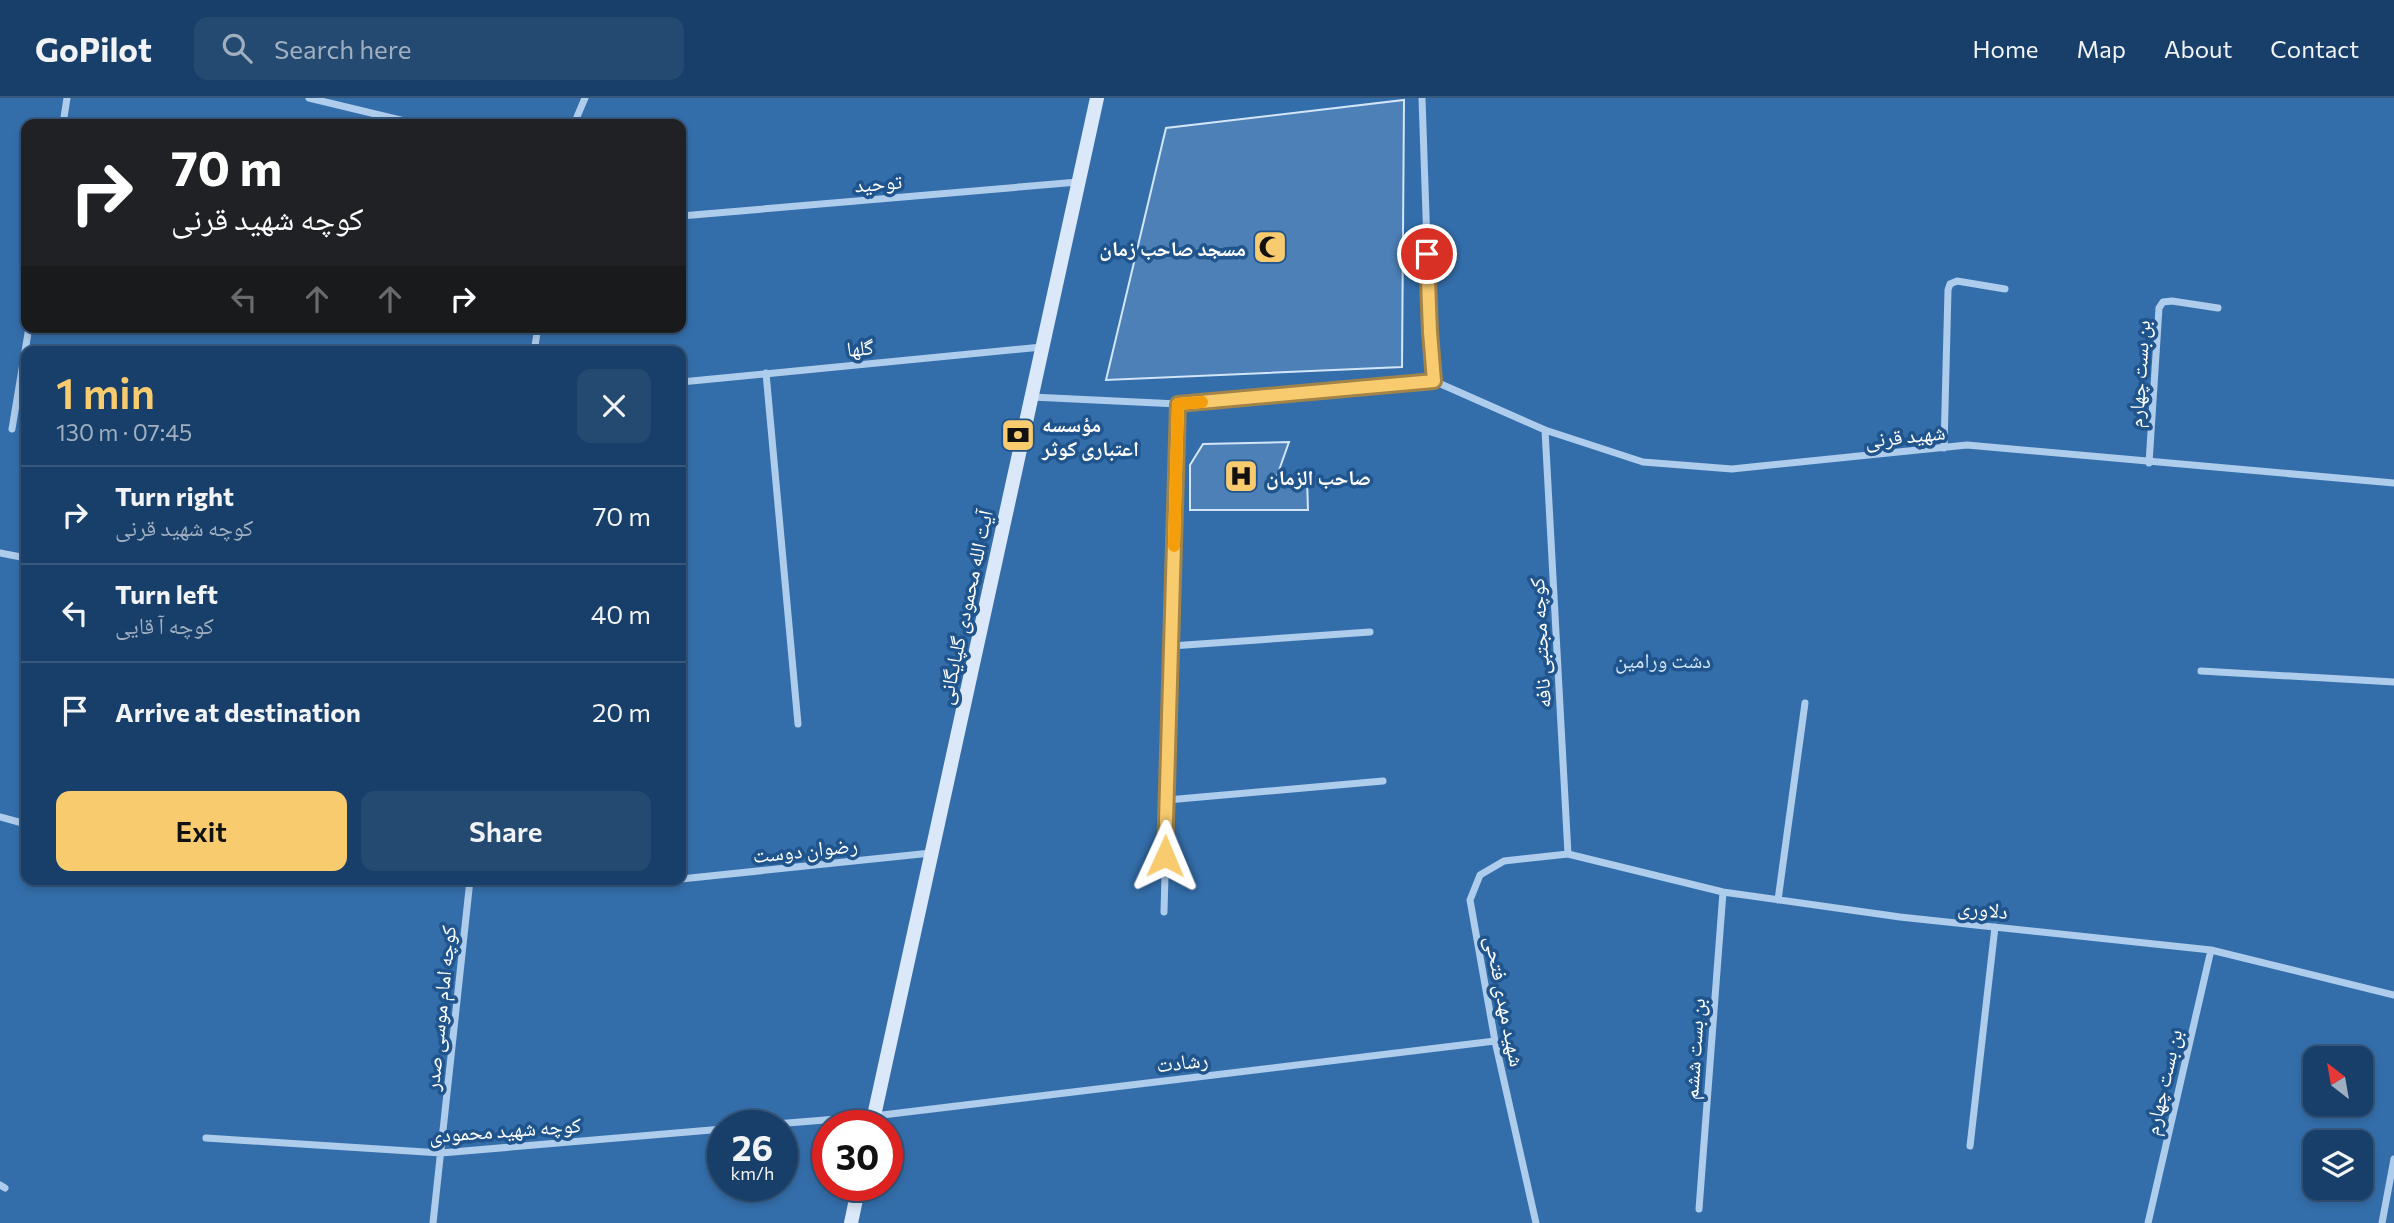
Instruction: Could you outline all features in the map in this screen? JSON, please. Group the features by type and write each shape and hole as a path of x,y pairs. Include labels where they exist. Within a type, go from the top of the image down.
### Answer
{"main road":[{"name":"آیت الله محمودی گلپایگانی","path":"875,1110 1097,98"},
{"path":"851,1223 856,1201"}],"street":[{"path":"64,119 67,98"},
{"path":"309,98 396,119"},
{"path":"576,119 585,98"},
{"path":"1032,397 1178,404 1434,381 1422,98"},
{"name":"توحید","path":"686,216 1079,182"},
{"path":"1944,448 1950,284 1957,281 2005,289"},
{"name":"بن بست چهارم","path":"2149,463 2162,302 2218,308"},
{"name":"گلها","path":"686,381 1043,347"},
{"path":"766,373 798,724"},
{"path":"12,429 21,375"},
{"name":"شهید قرنی","path":"1434,381 1545,430 1643,462 1732,469 1967,445 2394,483"},
{"path":"1164,912 1178,404"},
{"name":"کوچه مجتبی نافه","path":"1545,430 1568,855"},
{"path":"0,553 21,557"},
{"path":"1171,646 1370,632"},
{"path":"2201,671 2394,682"},
{"path":"1778,900 1805,703"},
{"path":"1167,800 1383,781"},
{"path":"0,817 21,823"},
{"name":"رضوان دوست","path":"686,878 932,853"},
{"name":"دلاوری","path":"1568,855 1723,892 1900,917 2211,950 2394,995"},
{"name":"شهید مهدی فتحی","path":"1536,1223 1495,1041 1470,900 1480,875 1504,861 1568,855"},
{"name":"کوچه امام موسی صدر","path":"433,1223 469,885"},
{"name":"بن بست ششم","path":"1699,1209 1723,892"},
{"path":"1970,1146 1996,927"},
{"name":"بن بست چهارم","path":"2148,1223 2211,950"},
{"name":"رشادت","path":"903,1116 1495,1041"},
{"name":"کوچه شهید محمودی","path":"206,1138 441,1153 707,1130"},
{"path":"2382,1223 2394,1159"}],"green space":[{"name":"دشت ورامین","path":"0,98 2394,98 2394,1223 0,1223"}],"building":[{"name":"مسجد صاحب زمان","path":"1404,100 1402,367 1106,380 1166,128"},
{"name":"صاحب الزمان","path":"1289,442 1277,476 1307,477 1308,510 1190,510 1190,465 1203,444"}],"slow traffic":[{"path":"1174,546 1178,404 1202,402"}],"place":[{"name":"مسجد صاحب زمان","path":"1270,247"},
{"name":"مؤسسه اعتباری کوثر","path":"1018,435"},
{"name":"صاحب الزمان","path":"1241,476"}],"route":[{"path":"1165,856 1178,404 1434,381 1427,254"}]}
